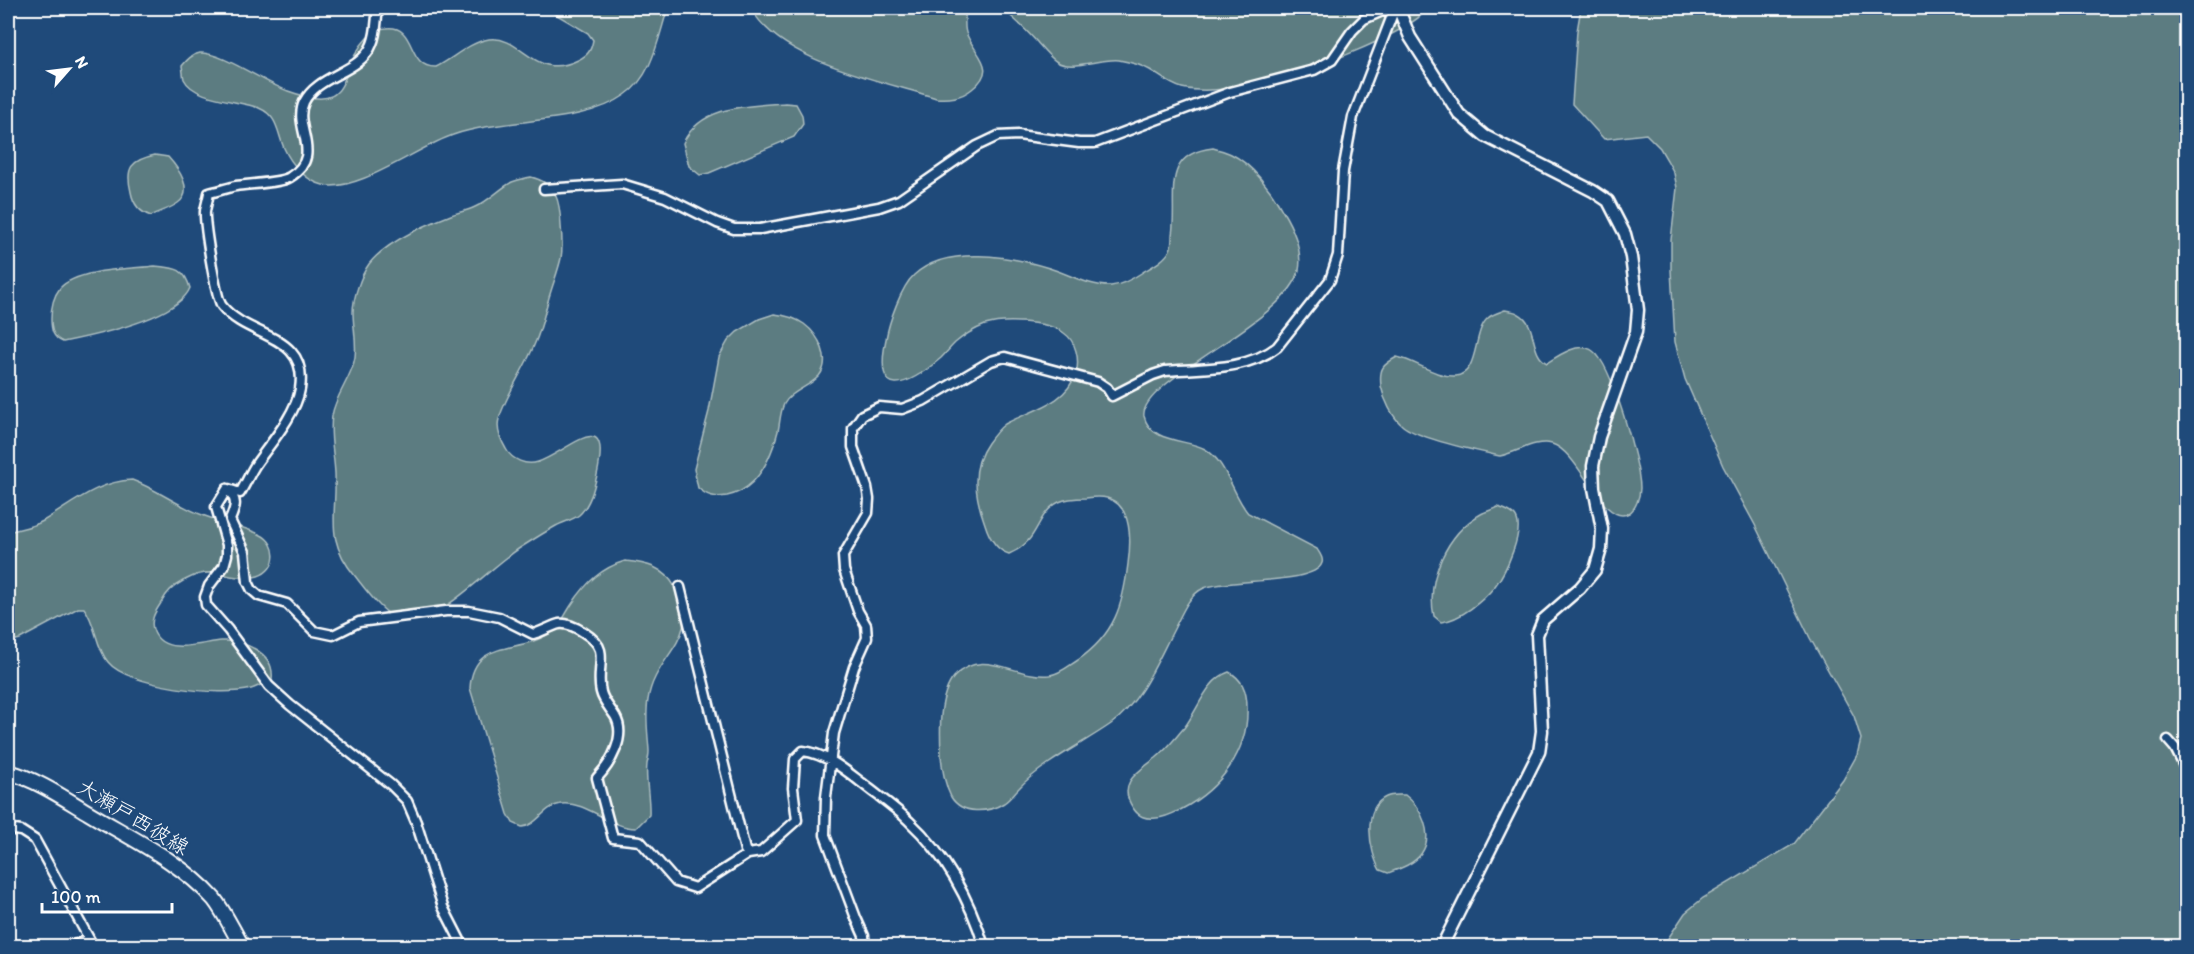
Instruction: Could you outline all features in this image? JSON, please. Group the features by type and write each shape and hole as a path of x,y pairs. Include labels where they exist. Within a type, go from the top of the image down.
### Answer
{"main road":[{"name":"大瀬戸西彼線","path":"8,772 19,774 70,802 156,852 185,873 215,900 242,946"}],"street":[{"path":"227,489 240,493 254,467 291,412 298,397 301,371 291,351 284,343 239,322 220,304 205,213 209,193 236,186 289,178 300,167 308,153 302,116 303,105 318,86 355,64 366,54 372,44 378,8"},
{"path":"544,189 622,184 665,197 734,229 760,229 879,207 899,200 977,146 998,136 1018,135 1095,143 1230,92 1314,70 1332,60 1352,31 1364,19 1389,8"},
{"path":"865,946 864,936 825,835 826,797 834,733 854,667 867,638 866,626 858,611 844,570 843,556 868,513 867,488 853,447 853,428 862,414 879,408 902,409 923,401 991,361 1005,357 1098,382 1107,388 1112,396 1152,375 1165,371 1228,364 1266,356 1277,347 1330,280 1338,255 1342,180 1353,117 1397,8"},
{"path":"1397,8 1410,37 1459,114 1485,136 1593,191 1608,201 1625,234 1631,257 1638,310 1634,340 1599,437 1593,466 1594,488 1602,529 1601,549 1595,570 1580,588 1543,620 1537,635 1542,731 1539,752 1442,946"},
{"path":"227,489 235,497 236,506 230,520 245,552 248,582 252,590 259,596 287,604 314,631 333,635 358,622 446,611 469,611 499,617 533,634 560,624 580,629 592,639 600,650 598,677 601,695 620,726 619,739 608,766 597,778 613,838 640,841 676,882 695,888 748,855 761,852 797,820 793,788 795,759 803,751 817,753 909,821 933,847 972,911 984,946"},
{"path":"227,489 216,507 227,545 227,555 224,566 209,586 205,597 206,605 228,630 269,686 391,785 407,801 443,907 463,946"},
{"path":"680,587 748,855"},
{"path":"2168,740 2187,770"},
{"path":"8,829 21,831 35,840 91,943 73,946"}],"green space":[{"path":"545,8 668,8 653,56 642,78 625,95 607,105 565,117 473,129 453,135 371,176 337,186 317,183 295,166 284,148 276,125 265,111 197,91 189,86 184,78 182,66 192,56 200,53 209,54 231,62 288,91 310,97 325,98 335,94 341,86 357,51 367,38 376,31 387,28 403,33 420,61 436,67 468,47 489,39 511,44 539,62 550,65 563,65 587,54 593,40 588,33"},
{"path":"751,8 824,8 841,12 857,8 975,8 965,16 965,29 983,62 984,75 980,82 964,94 950,98 936,98 861,76 807,55 784,42 765,27"},
{"path":"1001,8 1428,8 1398,31 1320,65 1255,85 1209,90 1178,87 1147,68 1119,60 1078,65 1057,62"},
{"path":"1581,8 2186,8 2186,946 1663,946 1685,913 1703,898 1794,844 1843,780 1857,755 1861,739 1854,716 1810,638 1755,525 1723,466 1685,379 1675,342 1671,270 1671,240 1677,188 1674,173 1660,148 1646,134 1604,139 1572,104 1577,31"},
{"path":"785,103 796,104 802,115 803,124 794,137 709,173 700,175 689,166 683,143 691,130 701,121 727,110"},
{"path":"1213,148 1239,158 1260,178 1272,194 1296,239 1300,254 1299,270 1290,289 1270,309 1164,385 1149,402 1144,416 1148,425 1161,436 1197,446 1213,455 1248,513 1317,549 1322,557 1322,563 1316,570 1304,575 1215,585 1198,591 1186,606 1140,693 1122,715 1037,772 1004,803 983,810 962,807 951,797 941,760 941,714 949,685 954,677 965,668 976,664 1050,675 1065,669 1091,650 1109,629 1120,606 1126,579 1130,536 1126,516 1115,502 1107,498 1096,497 1069,499 1051,507 1027,542 1019,549 1009,554 997,546 987,529 977,493 977,472 982,453 1005,424 1056,400 1071,384 1077,368 1077,357 1072,341 1064,333 1048,326 1026,322 993,323 969,333 916,376 896,383 889,380 884,373 883,359 896,305 914,275 927,266 961,256 1016,260 1103,286 1128,281 1158,263 1168,254 1172,245 1173,192 1178,168 1185,159 1196,152"},
{"path":"155,155 168,157 180,173 185,192 178,203 151,216 140,210 133,200 129,177 135,163"},
{"path":"531,177 547,184 558,202 562,254 539,333 502,409 498,430 509,453 524,463 538,462 573,443 592,437 598,441 600,453 593,491 579,515 523,546 451,603 420,619 399,620 371,596 345,562 339,550 334,527 335,473 331,423 336,401 351,372 355,357 353,306 356,294 369,264 385,248 430,224 480,204 512,182"},
{"path":"155,266 168,267 182,272 190,288 182,299 152,317 113,330 63,342 55,336 52,330 51,311 60,288 68,282 91,273"},
{"path":"1505,310 1516,312 1525,319 1541,359 1547,363 1575,348 1587,348 1593,351 1600,360 1624,415 1639,476 1638,498 1634,509 1629,513 1619,515 1610,510 1572,460 1552,444 1539,443 1500,456 1449,444 1411,431 1403,426 1392,413 1381,386 1381,371 1385,365 1397,357 1440,374 1455,376 1463,374 1472,360 1483,324 1494,314"},
{"path":"774,314 793,318 809,329 822,348 823,370 815,380 791,396 784,404 771,452 754,480 738,493 727,496 708,495 698,488 694,469 709,411 719,357 728,341 737,332 759,319"},
{"path":"132,480 195,512 261,535 271,544 274,557 265,573 243,578 214,573 193,576 179,583 168,593 155,613 152,624 159,639 174,646 221,641 248,645 256,649 268,662 272,670 272,679 251,689 219,692 176,688 135,678 119,671 108,662 100,649 84,608 78,608 20,639 8,642 8,532 39,523 108,484"},
{"path":"1498,507 1512,513 1518,522 1516,541 1504,572 1495,586 1478,603 1456,618 1441,622 1434,616 1432,602 1436,572 1442,558 1458,533 1469,522"},
{"path":"625,561 654,567 666,575 675,587 683,605 684,620 681,633 652,684 648,700 649,815 636,828 626,827 580,806 561,804 550,808 532,823 522,827 513,823 508,814 470,688 473,672 479,661 488,654 538,640 550,633 589,583 601,572"},
{"path":"1229,672 1238,678 1243,687 1247,707 1243,739 1230,767 1220,780 1196,801 1169,815 1159,818 1143,817 1133,808 1128,799 1128,785 1132,778 1167,747 1189,721 1209,688 1221,676"},
{"path":"1405,795 1421,814 1427,838 1425,847 1414,861 1388,873 1380,870 1373,852 1370,830 1373,810 1386,797"}]}
